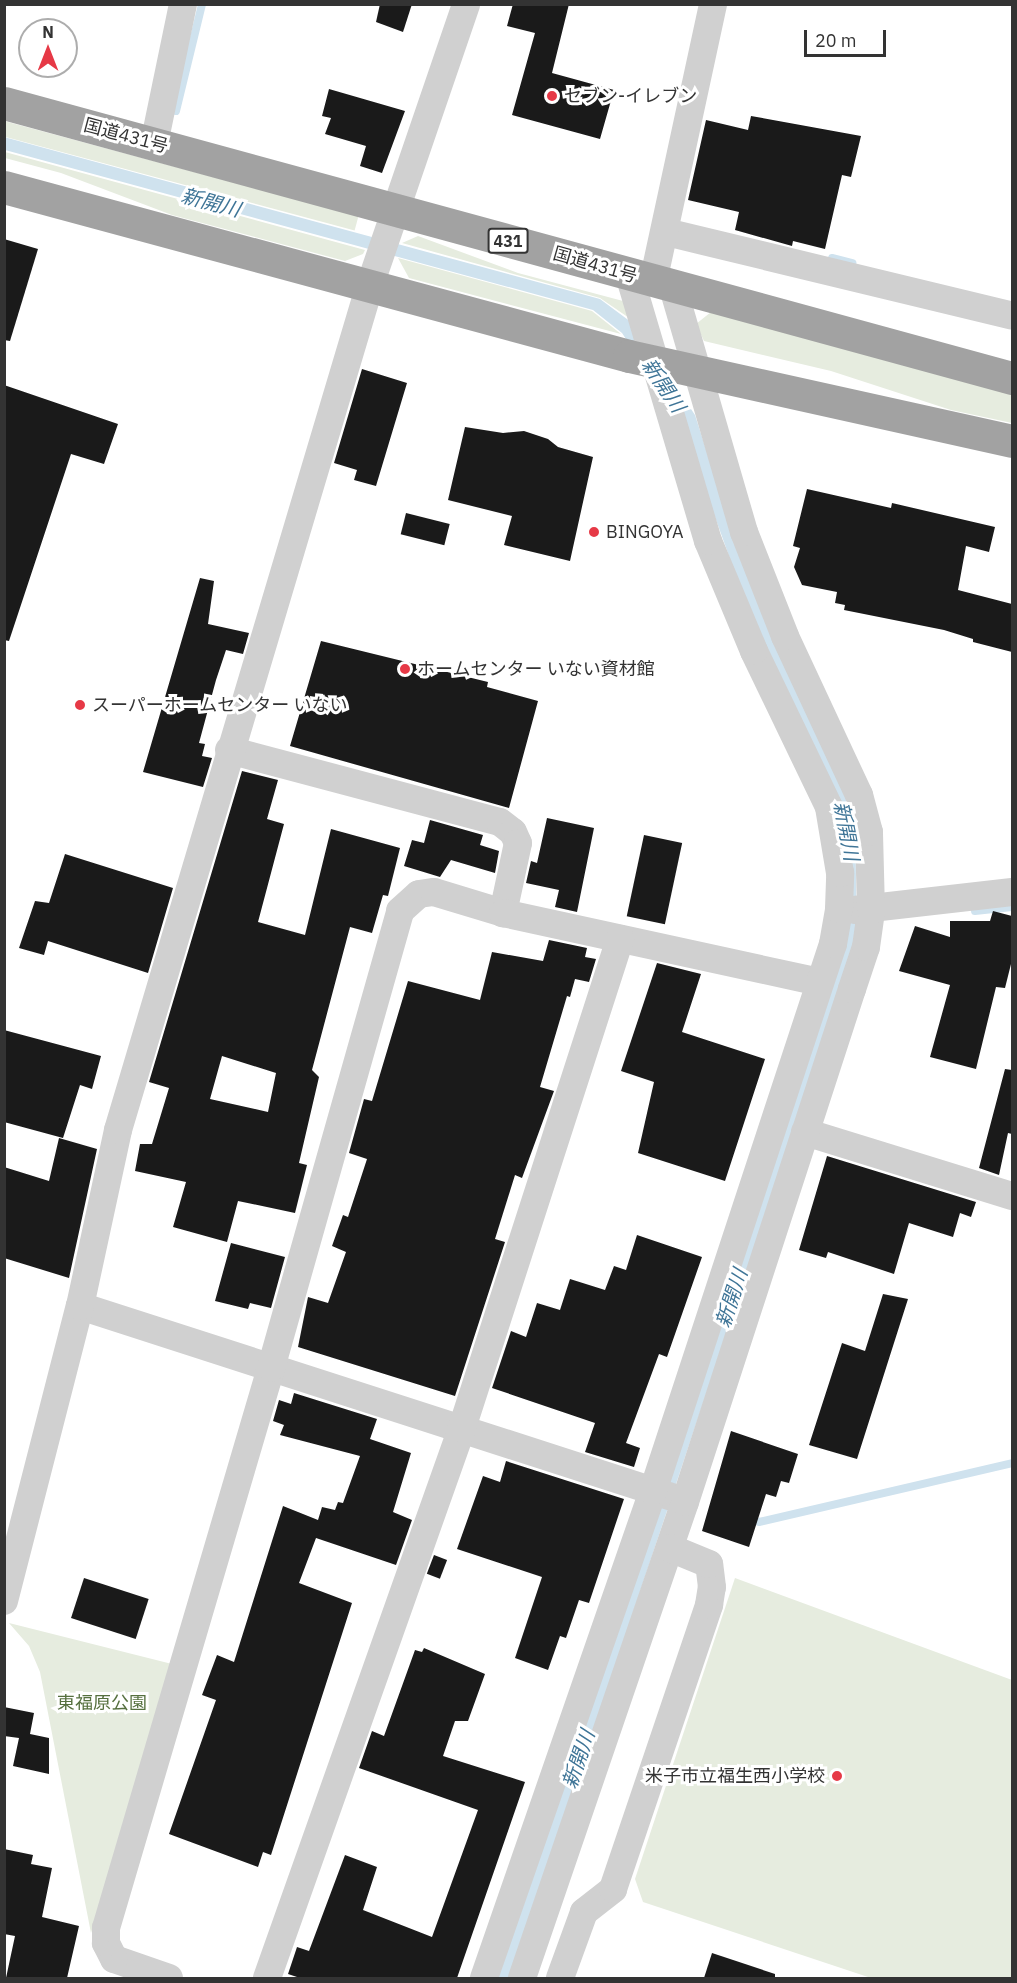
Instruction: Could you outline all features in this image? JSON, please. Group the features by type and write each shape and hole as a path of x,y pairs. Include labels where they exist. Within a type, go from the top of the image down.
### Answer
{"highway":[{"name":"国道431号","path":"4,103 396,214 1012,378"},
{"path":"4,187 663,364 1012,441"}],"street":[{"path":"154,144 183,4"},
{"path":"4,1601 80,1306 118,1130 370,285 466,4"},
{"path":"713,4 666,232 641,316 744,532 770,643"},
{"path":"666,232 1012,316"},
{"path":"522,1978 670,1548 669,1496 820,982 854,910 869,832 859,795 708,541 670,420 651,281"},
{"path":"230,750 500,822 513,832 518,843 503,913"},
{"path":"169,1978 114,1959 106,1943 106,1928 271,1368 399,911 419,894 434,892 503,913 820,982"},
{"path":"854,910 1012,892"},
{"path":"484,1978 669,1496 805,1132 866,947 854,910"},
{"path":"267,1978 462,1428 620,939"},
{"path":"805,1132 1012,1196"},
{"path":"80,1306 669,1496"},
{"path":"560,1978 584,1912 613,1889 709,1605 712,1576 709,1564 670,1548"}],"green space":[{"path":"4,121 358,216 355,230 4,137"},
{"path":"4,152 365,250 363,254 345,261 172,215 61,173 5,158"},
{"path":"418,236 518,273 623,301 635,322 600,298 402,243"},
{"path":"398,258 592,311 621,334 409,278"},
{"path":"711,312 1012,393 1012,423 951,410 831,371 704,341 696,324"},
{"name":"米子市立福生西小学校","path":"735,1578 1012,1680 1012,1978 871,1978 643,1902 635,1879"},
{"name":"東福原公園","path":"9,1623 172,1664 91,1933 40,1672 29,1646"}],"water":[{"name":"新開川","path":"4,137 600,299 635,325 695,415 711,465 855,812 857,942 511,1978 496,1978 849,888 681,423 622,333 593,310 5,150"}],"building":[{"path":"380,4 412,4 403,32 376,22"},
{"path":"513,4 569,4 552,73 614,90 600,139 512,115 535,33 507,26"},
{"path":"329,89 405,111 382,173 360,166 366,146 325,134 331,118 322,116"},
{"path":"751,116 861,136 851,177 842,175 825,249 793,241 792,246 735,230 739,212 688,200 706,120 748,130"},
{"path":"4,239 38,249 10,341 4,340"},
{"path":"362,369 407,383 376,486 354,480 357,470 334,463"},
{"path":"4,385 118,424 104,464 71,454 9,641 4,640"},
{"path":"465,427 503,433 524,431 548,439 558,447 593,457 570,561 504,545 512,516 448,500"},
{"path":"807,489 891,508 892,503 995,527 989,552 966,546 958,590 1012,604 1012,652 973,642 973,639 944,630 844,610 845,605 835,603 837,592 802,585 794,567 800,548 793,546"},
{"path":"406,513 450,524 444,545 401,534"},
{"path":"200,578 214,581 208,624 249,633 243,654 226,650 216,680 199,743 205,744 202,756 212,758 203,787 143,772"},
{"path":"321,641 488,682 487,687 538,701 509,808 290,746"},
{"path":"242,771 278,780 267,819 284,824 258,922 305,935 331,829 400,848 388,896 383,895 372,933 350,927 312,1070 319,1077 299,1163 307,1165 295,1213 238,1201 227,1242 173,1227 186,1182 135,1171 140,1144 152,1144 169,1088 149,1082","holes":["222,1056 276,1073 268,1112 210,1099"]},
{"path":"547,818 594,828 577,912 555,907 559,890 526,883 531,861 537,863"},
{"path":"430,820 483,835 480,845 499,851 495,873 451,860 440,877 404,866 412,840 424,843"},
{"path":"644,835 682,843 665,924 627,916"},
{"path":"65,854 173,888 148,973 48,941 44,955 19,948 35,901 49,903"},
{"path":"993,911 1012,916 1012,960 1005,988 996,987 976,1069 930,1057 950,985 899,971 915,926 950,937 950,921 990,921"},
{"path":"549,940 587,948 585,957 596,959 589,982 575,979 570,997 567,996 540,1087 554,1091 522,1178 515,1175 495,1239 505,1242 455,1396 298,1347 308,1297 328,1303 346,1252 332,1246 343,1215 348,1217 367,1159 349,1153 364,1099 372,1101 408,981 480,1000 492,952 543,961"},
{"path":"657,963 701,974 682,1032 765,1059 725,1181 638,1153 654,1082 621,1071"},
{"path":"4,1030 101,1056 92,1089 80,1085 63,1138 4,1122"},
{"path":"1005,1069 1012,1070 1012,1134 1008,1133 999,1175 979,1168"},
{"path":"59,1138 97,1149 69,1278 4,1258 4,1167 49,1181"},
{"path":"827,1156 976,1202 971,1217 960,1213 953,1237 909,1223 894,1274 828,1252 826,1258 799,1250"},
{"path":"637,1235 702,1257 667,1357 659,1354 626,1443 640,1448 634,1467 585,1452 595,1423 492,1388 511,1331 526,1337 537,1303 560,1310 570,1279 605,1290 614,1266 626,1270"},
{"path":"231,1243 285,1257 271,1308 250,1303 248,1309 215,1301"},
{"path":"883,1294 908,1299 857,1459 809,1445 842,1343 865,1351"},
{"path":"294,1393 377,1419 370,1439 411,1453 393,1512 412,1520 396,1565 316,1538 299,1583 352,1603 271,1855 263,1852 258,1867 169,1834 216,1700 202,1695 217,1655 234,1662 283,1506 318,1520 322,1507 335,1510 338,1502 343,1503 360,1456 280,1435 284,1425 273,1421 279,1400 291,1404"},
{"path":"731,1431 798,1454 789,1483 781,1481 776,1497 766,1494 749,1547 702,1531"},
{"path":"506,1461 624,1499 589,1603 579,1600 566,1638 560,1636 548,1670 515,1658 542,1577 457,1549 483,1476 500,1482"},
{"path":"434,1555 447,1560 440,1579 427,1574"},
{"path":"84,1578 149,1599 136,1639 71,1618"},
{"path":"424,1648 485,1674 468,1721 455,1721 443,1756 525,1782 457,1978 300,1978 288,1974 297,1947 309,1951 345,1855 377,1867 363,1910 432,1937 478,1810 359,1768 372,1731 384,1736 415,1650 422,1652"},
{"path":"4,1707 34,1713 30,1734 49,1738 49,1774 13,1766 19,1738 4,1736"},
{"path":"4,1849 33,1855 31,1864 52,1868 42,1917 79,1926 67,1978 6,1978 15,1936 4,1934"},
{"path":"712,1953 775,1974 775,1978 704,1978"}],"waterway":[{"path":"176,111 202,4"},
{"path":"832,258 852,263"},
{"path":"975,911 1012,907"},
{"path":"759,1522 1012,1463"}],"place":[{"name":"セブン-イレブン","path":"552,96"},
{"name":"BINGOYA","path":"594,532"},
{"name":"ホームセンター いない資材館","path":"405,669"},
{"name":"スーパーホームセンター いない","path":"80,705"},
{"name":"米子市立福生西小学校","path":"837,1776"}]}
